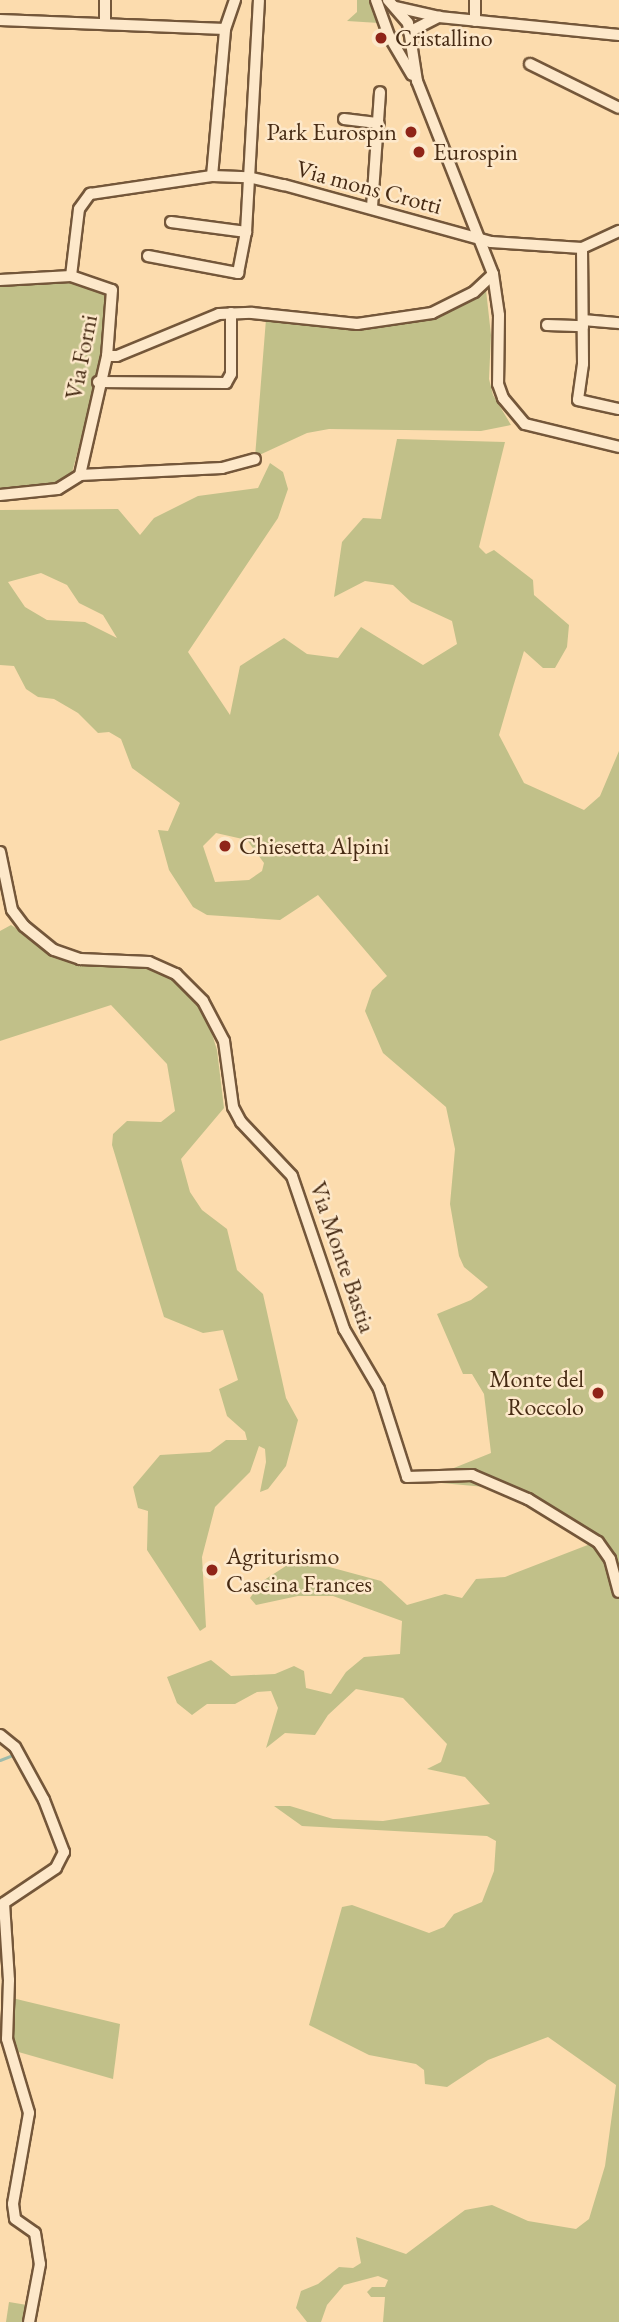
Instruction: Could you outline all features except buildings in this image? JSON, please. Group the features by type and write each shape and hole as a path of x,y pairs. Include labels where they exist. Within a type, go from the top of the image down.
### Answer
{"street":[{"path":"105,0 105,21"},
{"path":"212,176 225,29 235,0"},
{"path":"148,256 238,273 246,233 259,0"},
{"path":"376,0 393,40 417,81 493,274 499,315 498,384 503,398 525,424 619,447"},
{"path":"475,0 475,21"},
{"path":"385,24 398,8"},
{"path":"398,8 439,17 619,35"},
{"path":"398,8 408,34 417,81"},
{"path":"393,40 439,17"},
{"path":"0,20 105,21 225,29"},
{"path":"530,64 619,108"},
{"path":"372,207 380,92"},
{"path":"344,119 379,123"},
{"name":"Via mons Crotti","path":"71,276 79,209 90,194 212,176 248,177 372,207 417,224 479,237 582,248"},
{"path":"172,222 246,233"},
{"path":"619,231 582,248 583,323 578,401 619,409"},
{"path":"107,356 231,313 378,322 389,317 432,313 474,292 493,274"},
{"path":"0,279 71,276"},
{"name":"Via Forni","path":"71,276 112,290 107,356 98,382 80,475"},
{"path":"98,382 226,383 230,374 231,313"},
{"path":"547,325 619,323"},
{"path":"0,495 58,489 80,475 222,468 255,459"},
{"name":"Via Monte Bastia","path":"0,852 12,909 23,926 54,950 80,959 149,962 176,974 203,1001 224,1041 233,1107 241,1122 292,1176 344,1329 379,1389 407,1477 472,1475 528,1499 598,1542 610,1559 619,1592"},
{"path":"0,1735 15,1746 44,1800 64,1852 56,1868 4,1903 9,1980 7,2039 29,2113 13,2204 15,2219 35,2233 40,2256 29,2322"}],"shaded area":[{"path":"357,0 369,0 379,23 347,21 357,12"},
{"path":"73,279 104,291 106,324 101,364 70,480 58,487 0,491 0,284"},
{"path":"485,281 491,335 489,379 493,395 511,425 481,431 329,429 307,433 255,457 266,319 321,325 429,316"},
{"path":"397,439 505,442 479,547 486,554 494,550 533,580 534,595 569,625 567,647 555,668 543,668 524,651 499,735 524,783 584,810 600,796 619,751 619,2322 383,2322 385,2297 371,2297 367,2292 372,2287 385,2287 388,2280 378,2276 344,2285 327,2305 321,2322 307,2322 296,2308 301,2291 318,2284 339,2267 353,2268 361,2263 356,2237 406,2254 465,2210 492,2205 528,2221 576,2229 589,2219 605,2166 616,2085 548,2037 488,2060 447,2087 425,2084 424,2070 416,2064 369,2055 309,2025 342,1907 352,1905 429,1933 444,1927 454,1914 482,1902 494,1871 496,1841 487,1836 302,1826 274,1806 290,1806 333,1819 383,1821 490,1804 465,1777 427,1769 441,1762 447,1744 403,1698 356,1689 328,1715 315,1735 285,1733 266,1748 278,1708 271,1691 257,1692 235,1704 207,1704 192,1715 177,1703 167,1677 211,1660 231,1676 275,1674 294,1666 304,1671 306,1688 331,1694 346,1672 364,1657 400,1654 402,1621 333,1596 298,1596 256,1605 250,1598 261,1582 289,1564 322,1565 381,1581 407,1605 445,1594 462,1598 476,1579 505,1577 598,1541 542,1501 485,1487 430,1482 434,1476 491,1453 484,1394 472,1374 463,1374 437,1314 471,1300 488,1287 464,1267 459,1256 450,1204 455,1149 446,1107 383,1053 365,1011 372,990 387,976 318,895 280,920 207,915 193,907 169,870 158,830 168,831 180,803 132,768 121,739 109,732 98,733 78,713 54,699 38,697 26,689 14,666 0,665 0,510 118,509 140,535 154,518 198,496 258,488 270,463 283,472 288,489 278,518 188,652 230,715 240,666 284,638 307,654 338,658 361,627 423,665 457,644 452,621 411,602 393,585 365,581 334,597 342,542 363,518 381,519","holes":["41,573 67,585 79,603 103,615 117,638 85,622 47,620 25,607 8,582","216,833 247,840 264,863 262,871 249,880 215,882 203,846"]},
{"path":"11,925 68,962 142,966 186,985 207,1018 217,1050 224,1108 181,1159 190,1192 202,1210 227,1229 237,1270 263,1294 286,1398 298,1420 286,1466 268,1489 260,1492 266,1462 265,1449 259,1446 250,1472 215,1507 202,1557 206,1627 200,1631 147,1550 148,1511 138,1508 133,1487 160,1455 210,1452 226,1440 247,1440 245,1432 227,1416 219,1389 238,1380 223,1330 203,1333 164,1317 112,1145 113,1134 127,1121 161,1122 175,1111 167,1064 111,1005 0,1041 0,931"},
{"path":"8,1997 120,2024 113,2079 15,2051 7,2039"},
{"path":"9,2302 27,2305 24,2322 6,2322"}],"waterway":[{"path":"0,1760 16,1754"}],"place":[{"name":"Cristallino","path":"381,38"},
{"name":"Park Eurospin","path":"411,132"},
{"name":"Eurospin","path":"419,152"},
{"name":"Chiesetta Alpini","path":"225,846"},
{"name":"Monte del Roccolo","path":"598,1393"},
{"name":"Agriturismo Cascina Frances","path":"212,1570"}]}
